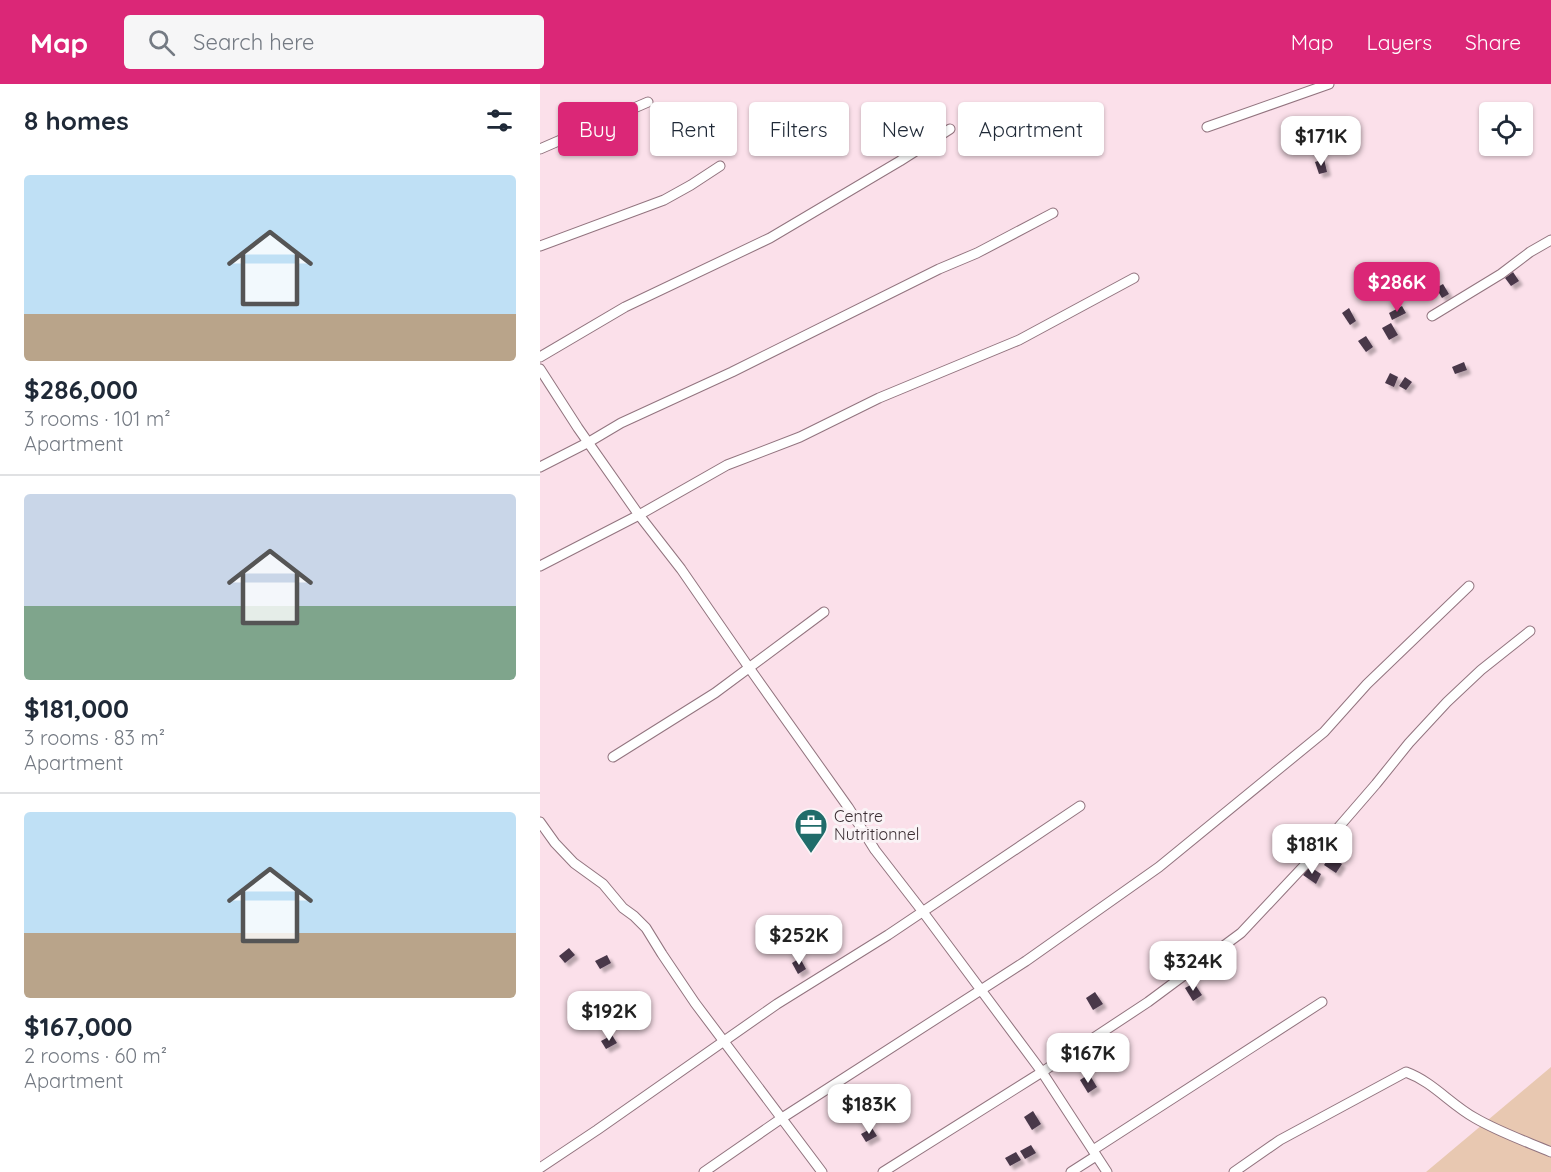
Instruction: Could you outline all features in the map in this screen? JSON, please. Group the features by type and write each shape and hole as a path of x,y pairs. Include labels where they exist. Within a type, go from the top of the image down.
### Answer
{"street":[{"path":"1207,127 1329,84"},
{"path":"540,149 648,102"},
{"path":"540,357 625,307 770,238 951,129"},
{"path":"540,246 664,200 720,166"},
{"path":"540,467 621,423 732,372 939,269 977,253 1053,213"},
{"path":"1432,316 1551,240"},
{"path":"540,566 639,515 727,465 800,436 888,394 1018,340 1134,278"},
{"path":"540,369 639,515 681,569 848,807 875,850 1042,1072 1107,1172"},
{"path":"704,1172 782,1118 1036,955 1159,867 1324,732 1366,684 1469,586"},
{"path":"613,757 750,669 824,612"},
{"path":"883,1172 1148,1002 1241,933 1318,850 1447,702 1481,670 1530,631"},
{"path":"540,1168 777,1004 923,912 1080,806"},
{"path":"540,822 555,843 574,863 603,884 623,908 646,928 723,1041 822,1172"},
{"path":"1071,1172 1095,1153 1322,1002"},
{"path":"1234,1172 1280,1140 1406,1072 1420,1077 1473,1117 1504,1133 1551,1152"}],"shaded area":[{"path":"1551,1067 1551,1172 1426,1172"}],"building":[{"path":"1324,159 1327,172 1319,174 1315,162"},
{"path":"1513,272 1519,281 1511,286 1505,278"},
{"path":"1443,284 1449,294 1442,298 1436,288"},
{"path":"1402,306 1406,313 1392,320 1389,313"},
{"path":"1349,308 1356,321 1350,325 1342,313"},
{"path":"1391,323 1398,335 1389,340 1382,328"},
{"path":"1366,336 1373,347 1366,352 1358,341"},
{"path":"1464,362 1467,370 1455,374 1452,367"},
{"path":"1390,373 1398,377 1394,387 1385,383"},
{"path":"1405,377 1412,382 1406,390 1399,386"},
{"path":"1330,856 1342,864 1336,873 1324,865"},
{"path":"1309,866 1321,874 1316,884 1303,875"},
{"path":"569,948 575,955 565,963 559,956"},
{"path":"607,955 611,963 600,969 595,961"},
{"path":"800,958 806,969 798,974 792,963"},
{"path":"1194,983 1202,995 1193,1001 1185,988"},
{"path":"1095,992 1103,1004 1093,1010 1086,998"},
{"path":"612,1035 617,1043 606,1049 601,1041"},
{"path":"1089,1074 1097,1087 1088,1093 1080,1080"},
{"path":"1033,1111 1041,1124 1032,1130 1024,1117"},
{"path":"872,1128 877,1136 866,1142 861,1134"},
{"path":"1031,1145 1036,1153 1025,1159 1020,1151"},
{"path":"1016,1152 1021,1160 1010,1166 1005,1158"}],"place":[{"name":"Centre Nutritionnel","path":"811,854"}]}
